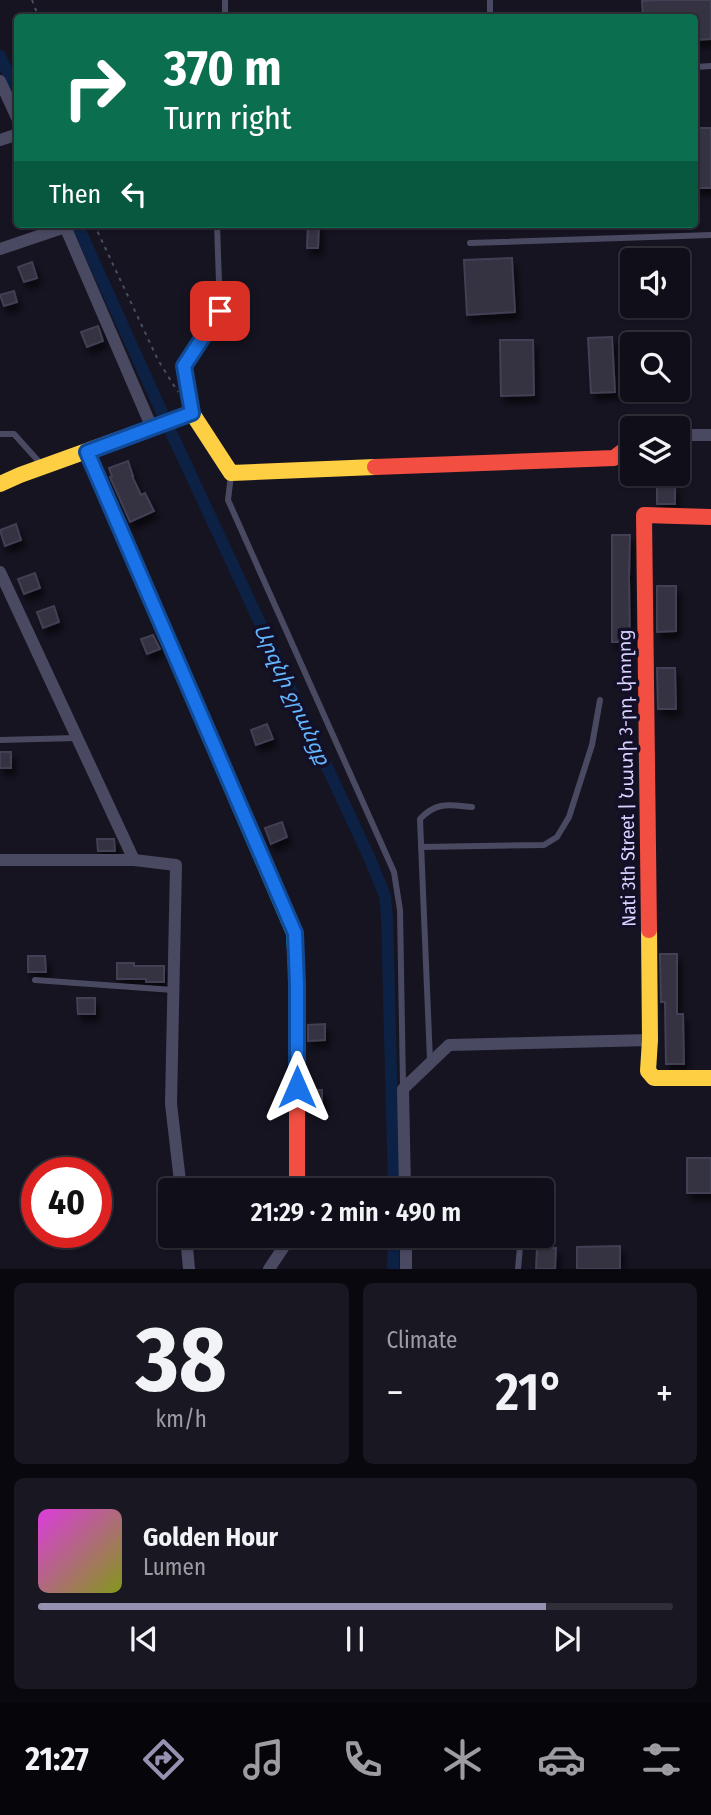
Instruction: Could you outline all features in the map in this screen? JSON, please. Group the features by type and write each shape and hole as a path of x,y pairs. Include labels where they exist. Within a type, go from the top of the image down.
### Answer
{"street":[{"path":"0,81 14,111"},
{"path":"0,249 56,228"},
{"path":"65,228 162,424"},
{"path":"0,484 192,413 231,473 614,458 620,453"},
{"path":"690,435 711,435"},
{"path":"87,452 295,933 297,1178"},
{"name":"Nati 3th Street | Նատի 3-րդ փողոց","path":"711,517 644,515 650,1040 648,1071 654,1078 711,1078"},
{"path":"0,572 134,860"},
{"path":"0,860 134,860 176,865 171,1104 180,1178"},
{"path":"405,1178 403,1089 449,1045 650,1040"},
{"path":"187,1248 189,1269"},
{"path":"269,1269 283,1248"},
{"path":"406,1248 406,1269"}],"lane":[{"path":"192,413 184,366 220,311 217,228"},
{"path":"470,243 711,235"},
{"path":"0,434 13,435 44,467"},
{"path":"231,473 228,500 394,872 400,910 403,1089"},
{"path":"421,846 544,845 557,837 569,817 592,745 600,700"},
{"path":"0,740 77,738"},
{"path":"430,1062 420,819 430,808 449,804 472,807"},
{"path":"34,980 173,990"},
{"path":"519,1269 520,1248"}],"path":[{"path":"96,228 158,360 178,392"}],"building":[{"path":"711,0 711,39 698,40 698,14 643,14 642,1"},
{"path":"698,128 711,128 711,188 698,188"},
{"path":"308,228 319,228 318,248 307,248"},
{"path":"512,258 515,312 467,315 464,260"},
{"path":"32,262 37,278 24,282 18,267"},
{"path":"14,291 17,302 4,306 0,295"},
{"path":"98,326 103,341 87,347 81,332"},
{"path":"612,337 615,392 591,393 588,338"},
{"path":"500,340 533,340 534,395 501,396"},
{"path":"128,461 141,495 145,493 154,511 130,522 110,477 109,468"},
{"path":"657,487 675,487 675,504 657,504"},
{"path":"16,524 21,540 5,546 0,530"},
{"path":"612,535 630,535 630,642 612,642"},
{"path":"35,573 40,588 24,594 18,579"},
{"path":"657,586 676,586 676,631 657,632"},
{"path":"54,606 59,622 43,628 37,612"},
{"path":"153,635 160,649 147,654 141,639"},
{"path":"657,668 675,668 676,709 658,709"},
{"path":"267,724 273,739 256,745 251,730"},
{"path":"0,752 11,752 11,768 0,768"},
{"path":"282,822 287,837 271,844 265,828"},
{"path":"97,839 114,839 115,851 98,851"},
{"path":"660,954 677,954 677,1014 683,1014 684,1064 666,1064 665,1002 661,1002"},
{"path":"28,956 45,956 46,972 28,972"},
{"path":"117,963 164,966 164,982 117,979"},
{"path":"77,998 95,998 95,1014 78,1014"},
{"path":"325,1024 325,1040 308,1041 308,1025"},
{"path":"308,1090 322,1090 322,1106 308,1106"},
{"path":"687,1158 711,1158 711,1193 687,1193"},
{"path":"620,1246 620,1269 577,1269 577,1247"},
{"path":"537,1248 556,1248 555,1269 536,1269"}],"waterway":[{"name":"Արզնի ջրանցք","path":"0,56 14,86"},
{"name":"Արզնի ջրանցք","path":"79,228 385,896 394,1178"},
{"name":"Արզնի ջրանցք","path":"393,1269 394,1248"}],"traffic: fast":[{"path":"87,452 294,933 297,1082"}],"traffic: slow":[{"path":"0,484 192,413 231,473 375,467"},
{"path":"649,930 648,1071 654,1078 711,1078"}],"traffic: jam":[{"path":"375,467 614,458 620,453"},
{"path":"649,930 644,515 711,517"},
{"path":"297,1082 297,1178"}],"route":[{"path":"220,311 184,366 192,413 87,452 295,933 297,1087"}]}
